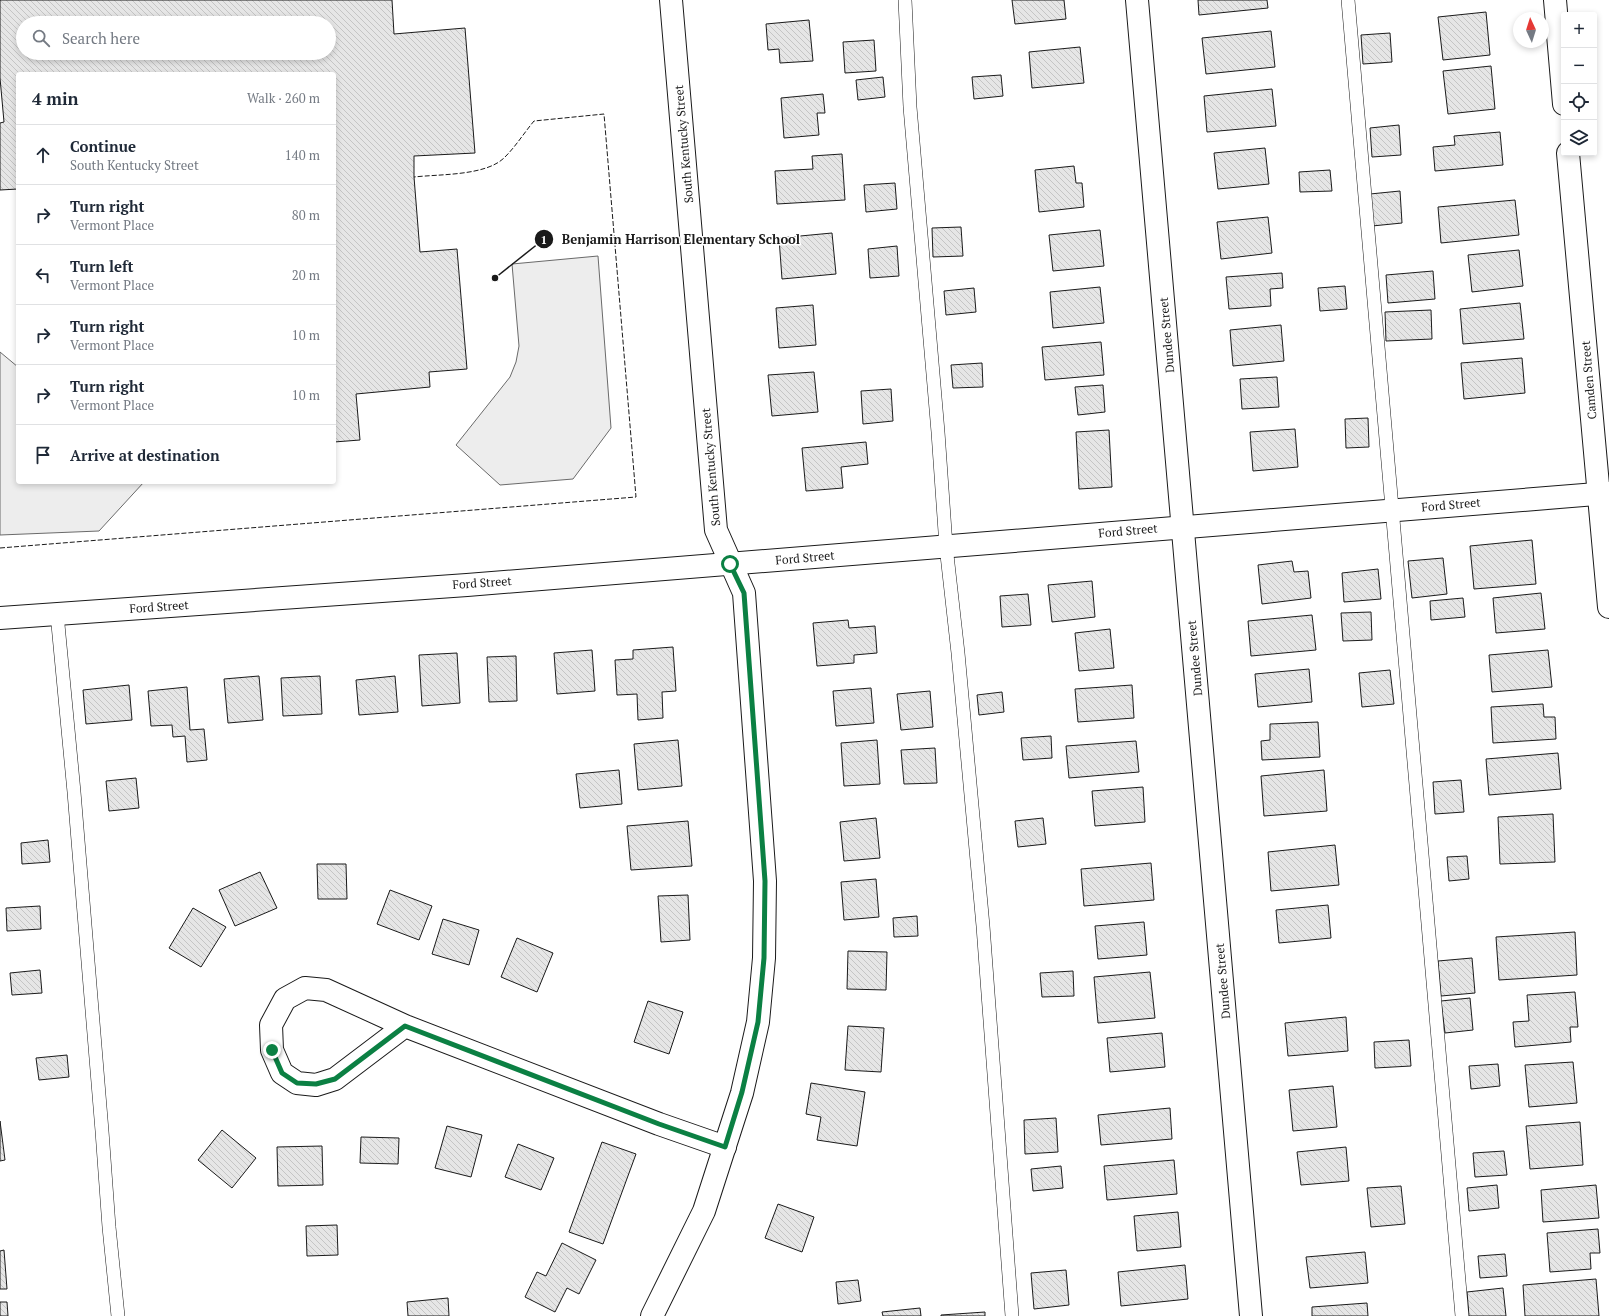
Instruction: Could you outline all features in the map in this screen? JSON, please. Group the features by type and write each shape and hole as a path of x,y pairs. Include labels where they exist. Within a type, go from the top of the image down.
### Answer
{"street":[{"name":"South Kentucky Street","path":"652,1316 704,1211 725,1147 742,1092 758,1022 764,958 765,881 744,593 716,530 672,0"},
{"name":"Dundee Street","path":"1137,0 1252,1316"},
{"path":"1555,0 1562,84"},
{"name":"Camden Street","path":"1568,156 1604,493 1609,607"},
{"name":"Ford Street","path":"0,618 467,585 1604,493"},
{"path":"405,1026 335,1079 316,1084 297,1083 282,1073 272,1050 271,1025 284,999 305,988 326,990 405,1026 659,1124 725,1147"}],"lane":[{"path":"905,0 910,107 938,432 946,546 958,653 983,926 1012,1316"},
{"path":"1348,0 1462,1316"},
{"path":"57,614 74,792 109,1228 118,1316"}],"shaded area":[{"path":"598,256 611,428 573,479 500,485 456,445 510,377 516,362 519,346 512,264"},
{"path":"0,352 16,365 16,484 142,484 99,531 0,535"}],"building":[{"path":"0,0 392,0 394,34 465,28 475,153 414,156 414,177 420,252 457,249 467,369 429,372 430,387 356,394 360,440 336,442 336,72 16,72 16,189 0,190 0,123 4,122 0,78"},
{"path":"1012,0 1064,0 1066,19 1015,24"},
{"path":"1198,0 1267,0 1268,8 1199,15"},
{"path":"1486,12 1490,55 1443,60 1438,17"},
{"path":"809,20 813,61 780,63 779,49 768,50 766,24"},
{"path":"1271,31 1275,67 1206,74 1202,38"},
{"path":"1390,33 1392,62 1363,64 1361,35"},
{"path":"874,40 876,71 845,73 843,42"},
{"path":"1080,47 1084,83 1032,88 1029,52"},
{"path":"1491,66 1495,109 1448,114 1443,71"},
{"path":"1001,75 1003,96 974,99 972,77"},
{"path":"883,77 885,97 858,100 856,80"},
{"path":"1272,89 1276,126 1207,132 1204,96"},
{"path":"823,94 825,113 817,113 819,135 784,138 781,98"},
{"path":"1399,125 1401,155 1372,157 1370,128"},
{"path":"1500,132 1503,165 1435,171 1433,147 1455,145 1454,136"},
{"path":"1265,148 1269,184 1218,189 1214,153"},
{"path":"842,154 845,200 777,204 775,171 813,169 812,156"},
{"path":"1074,166 1076,183 1082,183 1084,207 1039,212 1035,170"},
{"path":"1330,170 1332,191 1300,192 1299,172"},
{"path":"895,183 897,209 866,212 864,185"},
{"path":"1400,191 1402,223 1372,226 1370,194"},
{"path":"1515,200 1519,235 1441,243 1438,207"},
{"path":"1268,217 1272,253 1221,259 1217,222"},
{"path":"961,227 963,256 933,257 932,228"},
{"path":"1100,230 1104,266 1053,271 1049,235"},
{"path":"832,233 836,274 782,279 779,238"},
{"path":"897,246 899,276 870,278 868,249"},
{"path":"1519,250 1523,286 1472,292 1468,255"},
{"path":"1433,271 1435,299 1388,303 1386,275"},
{"path":"1282,273 1283,288 1270,289 1271,306 1229,309 1226,277"},
{"path":"1345,286 1347,309 1320,311 1318,288"},
{"path":"1100,287 1104,323 1053,328 1050,292"},
{"path":"974,288 976,312 946,315 944,291"},
{"path":"1520,303 1524,339 1463,344 1460,309"},
{"path":"813,305 816,345 779,348 776,308"},
{"path":"1431,310 1432,339 1386,341 1385,312"},
{"path":"1281,325 1284,361 1233,366 1230,330"},
{"path":"1101,342 1104,375 1045,380 1042,347"},
{"path":"1522,358 1525,393 1464,399 1461,363"},
{"path":"982,363 983,387 953,388 951,365"},
{"path":"814,372 818,412 772,416 768,375"},
{"path":"1277,377 1279,407 1242,409 1240,379"},
{"path":"1103,385 1105,412 1078,415 1075,387"},
{"path":"891,389 893,421 863,424 861,391"},
{"path":"1368,418 1369,447 1346,448 1345,419"},
{"path":"1295,429 1298,467 1253,471 1250,432"},
{"path":"1109,430 1112,487 1079,489 1076,432"},
{"path":"866,442 868,464 841,467 843,488 806,491 802,448"},
{"path":"1532,540 1536,584 1474,589 1470,546"},
{"path":"1443,558 1447,594 1412,598 1408,561"},
{"path":"1292,561 1294,572 1308,571 1311,598 1262,604 1258,565"},
{"path":"1378,569 1381,599 1344,602 1342,573"},
{"path":"1092,581 1095,617 1052,622 1048,585"},
{"path":"1541,593 1545,629 1496,633 1493,598"},
{"path":"1028,594 1031,625 1002,627 1000,596"},
{"path":"1463,598 1465,617 1431,620 1430,601"},
{"path":"1371,612 1372,640 1343,641 1341,613"},
{"path":"1312,615 1316,650 1251,656 1248,621"},
{"path":"848,620 849,628 875,626 877,653 854,655 854,663 817,666 813,623"},
{"path":"1110,629 1114,668 1079,671 1075,633"},
{"path":"673,647 676,691 662,692 663,718 638,720 637,694 617,695 615,660 633,659 633,650"},
{"path":"592,650 595,691 557,694 554,653"},
{"path":"1548,650 1552,687 1492,692 1489,655"},
{"path":"457,653 460,703 422,706 419,655"},
{"path":"516,656 517,701 489,702 487,657"},
{"path":"1309,669 1312,702 1258,707 1255,674"},
{"path":"1390,670 1394,704 1362,707 1359,673"},
{"path":"259,676 263,720 228,723 224,679"},
{"path":"320,676 322,714 283,716 281,678"},
{"path":"395,676 398,712 359,715 356,680"},
{"path":"129,685 132,720 86,724 83,690"},
{"path":"1132,685 1134,718 1078,722 1075,689"},
{"path":"187,687 190,730 204,729 207,760 187,762 185,736 173,737 172,725 151,726 148,691"},
{"path":"871,688 874,723 836,726 833,691"},
{"path":"930,691 933,727 901,730 897,694"},
{"path":"1002,692 1004,712 979,715 977,695"},
{"path":"1543,704 1544,717 1555,717 1556,739 1493,743 1491,707"},
{"path":"1318,722 1320,757 1262,760 1261,741 1270,740 1270,724"},
{"path":"1051,736 1052,758 1023,760 1021,738"},
{"path":"678,740 682,786 638,790 634,744"},
{"path":"877,740 880,784 844,786 841,743"},
{"path":"1136,741 1139,772 1069,778 1066,746"},
{"path":"935,748 937,783 904,784 901,750"},
{"path":"1558,753 1561,789 1489,795 1486,759"},
{"path":"619,770 622,804 580,808 576,774"},
{"path":"1324,770 1327,811 1264,816 1261,776"},
{"path":"136,778 139,808 109,811 106,781"},
{"path":"1461,780 1464,812 1435,814 1433,782"},
{"path":"1143,787 1145,822 1095,826 1092,791"},
{"path":"1553,814 1555,862 1500,864 1498,817"},
{"path":"876,818 880,858 844,861 840,822"},
{"path":"1043,818 1046,844 1018,847 1015,821"},
{"path":"688,821 692,866 631,870 627,826"},
{"path":"48,840 50,862 22,864 21,843"},
{"path":"1335,845 1339,885 1271,891 1268,852"},
{"path":"1467,856 1469,879 1449,881 1447,857"},
{"path":"1151,863 1154,900 1084,906 1081,869"},
{"path":"317,864 346,864 347,899 318,899"},
{"path":"260,872 277,908 235,926 219,890"},
{"path":"876,879 879,917 844,920 841,882"},
{"path":"390,890 432,906 419,940 377,924"},
{"path":"688,895 690,940 661,942 658,896"},
{"path":"1328,905 1331,938 1279,943 1276,910"},
{"path":"40,906 41,929 7,931 6,908"},
{"path":"193,908 226,927 201,967 169,948"},
{"path":"917,916 918,936 894,937 893,918"},
{"path":"443,919 479,930 469,965 432,954"},
{"path":"1144,922 1147,955 1098,959 1095,926"},
{"path":"1575,932 1577,975 1499,980 1496,937"},
{"path":"517,938 553,953 537,992 501,977"},
{"path":"848,951 887,952 886,990 847,989"},
{"path":"1472,958 1475,993 1441,996 1438,961"},
{"path":"40,970 42,993 12,995 10,973"},
{"path":"1073,971 1074,996 1042,997 1040,973"},
{"path":"1150,972 1155,1018 1098,1023 1094,977"},
{"path":"1575,992 1578,1027 1570,1027 1571,1042 1515,1047 1513,1022 1529,1021 1527,995"},
{"path":"1470,998 1473,1030 1445,1033 1441,1001"},
{"path":"648,1001 683,1012 669,1054 634,1042"},
{"path":"1346,1017 1348,1051 1288,1056 1285,1023"},
{"path":"848,1026 884,1028 881,1072 845,1070"},
{"path":"1162,1033 1165,1067 1110,1072 1107,1038"},
{"path":"1409,1040 1411,1066 1375,1068 1374,1042"},
{"path":"67,1055 69,1077 39,1080 36,1058"},
{"path":"1573,1062 1577,1103 1529,1107 1525,1065"},
{"path":"1498,1064 1500,1086 1471,1089 1469,1066"},
{"path":"811,1083 865,1092 857,1146 817,1140 821,1117 806,1114"},
{"path":"1333,1086 1337,1127 1293,1131 1289,1090"},
{"path":"1170,1108 1172,1139 1101,1145 1098,1115"},
{"path":"1056,1118 1058,1152 1025,1154 1024,1120"},
{"path":"0,1121 5,1160 0,1161"},
{"path":"1580,1122 1583,1165 1530,1169 1526,1126"},
{"path":"447,1126 482,1135 471,1177 435,1168"},
{"path":"222,1130 256,1158 232,1188 198,1160"},
{"path":"361,1137 399,1138 398,1164 360,1163"},
{"path":"602,1142 636,1154 603,1244 569,1232"},
{"path":"518,1144 554,1158 541,1190 505,1177"},
{"path":"322,1146 323,1185 278,1186 277,1147"},
{"path":"1346,1147 1349,1181 1301,1185 1297,1152"},
{"path":"1504,1151 1507,1175 1475,1177 1473,1153"},
{"path":"1174,1160 1177,1194 1107,1200 1104,1166"},
{"path":"1061,1166 1063,1188 1033,1191 1031,1169"},
{"path":"1497,1185 1499,1208 1469,1211 1467,1188"},
{"path":"1596,1185 1599,1218 1543,1222 1541,1190"},
{"path":"1401,1186 1405,1224 1371,1227 1367,1188"},
{"path":"778,1204 814,1217 802,1252 765,1238"},
{"path":"1178,1212 1181,1247 1137,1251 1134,1216"},
{"path":"337,1225 338,1255 307,1256 306,1226"},
{"path":"1598,1229 1600,1253 1590,1253 1591,1269 1550,1272 1547,1233"},
{"path":"562,1243 596,1260 579,1294 567,1288 555,1312 525,1297 537,1272 546,1276"},
{"path":"4,1250 7,1289 0,1289 0,1251"},
{"path":"1365,1252 1368,1283 1310,1288 1306,1257"},
{"path":"1505,1254 1507,1276 1480,1278 1478,1256"},
{"path":"1185,1265 1188,1299 1121,1306 1118,1272"},
{"path":"1066,1270 1069,1305 1034,1309 1031,1273"},
{"path":"1596,1279 1599,1316 1525,1316 1523,1285"},
{"path":"858,1280 861,1301 838,1304 836,1282"},
{"path":"1503,1288 1506,1316 1469,1316 1467,1292"},
{"path":"448,1298 449,1316 408,1316 407,1302"},
{"path":"0,1302 7,1302 8,1316 0,1316"},
{"path":"1367,1303 1368,1316 1312,1316 1312,1307"},
{"path":"920,1308 921,1316 883,1316 882,1312"},
{"path":"985,1312 985,1316 941,1316 941,1315"}],"fence":[{"path":"0,548 636,497 604,114 534,121 509,153 497,163 487,168 462,173 414,177"}],"place":[{"name":"Benjamin Harrison Elementary School","path":"495,278"}],"route":[{"path":"272,1050 282,1073 297,1083 316,1084 335,1079 405,1026 659,1124 725,1147 742,1092 758,1022 764,958 765,881 744,593 730,564"}]}
